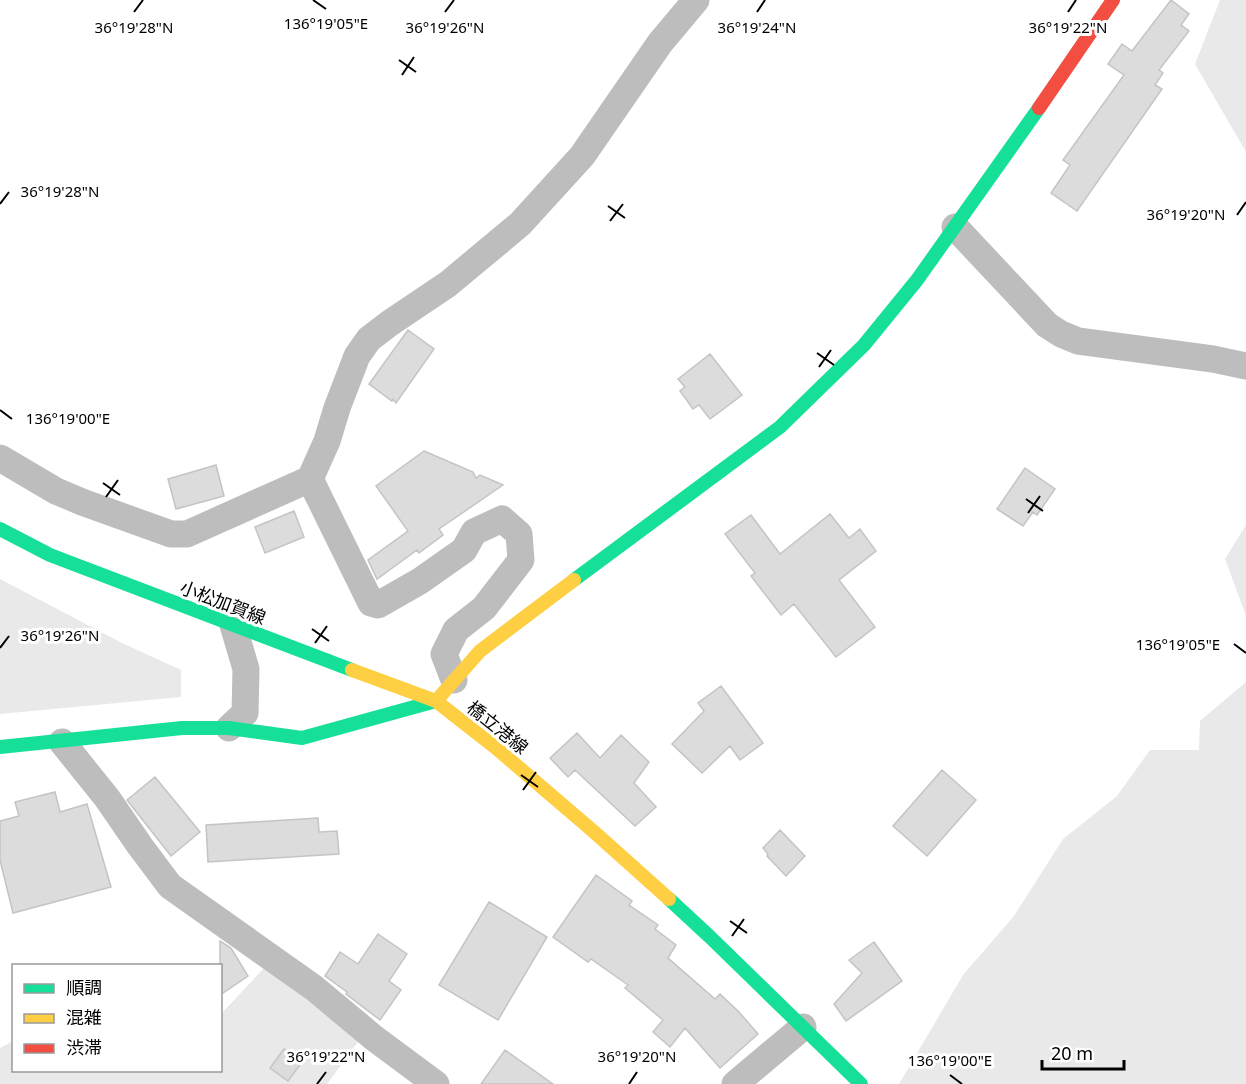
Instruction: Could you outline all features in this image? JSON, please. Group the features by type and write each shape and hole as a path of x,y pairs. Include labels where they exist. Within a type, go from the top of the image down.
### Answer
{"main road":[{"path":"0,747 182,728 229,728 302,738 436,701 480,651 780,427 864,345 917,280 1052,90 1102,4"},
{"name":"小松加賀線","path":"0,529 50,555 436,701"},
{"name":"橋立港線","path":"436,701 496,748 593,831 709,936 861,1084"}],"street":[{"path":"0,458 56,491 171,534 188,534 310,479 327,441 357,356 369,339 448,284 528,216 582,156 660,43 696,0"},
{"path":"955,227 1047,325 1060,334 1078,341 1213,359 1246,366"},
{"path":"310,479 371,603 378,605 420,581 464,550 474,532 502,519 519,534 521,560 484,608 456,630 444,654 454,681"},
{"path":"229,728 245,713 246,669 233,625"},
{"path":"62,742 107,798 170,886 314,988 374,1038 436,1084"},
{"path":"735,1084 803,1027"}],"shaded area":[{"path":"1220,0 1246,0 1246,152 1195,64"},
{"path":"1246,525 1246,616 1225,559"},
{"path":"0,579 122,643 181,670 181,697 0,714"},
{"path":"1246,682 1246,1084 899,1084 963,975 1014,916 1063,839 1117,796 1150,750 1199,750 1200,721"},
{"path":"266,966 358,1042 327,1084 0,1084 0,1048 12,1042 12,1072 222,1072 222,1013"}],"building":[{"path":"1171,0 1189,14 1181,25 1189,31 1159,70 1163,73 1155,85 1162,89 1077,211 1051,193 1070,165 1063,160 1124,75 1108,64 1122,44 1132,51"},
{"path":"408,330 434,349 396,403 369,384"},
{"path":"710,354 742,395 710,419 699,405 693,409 680,391 685,387 678,379"},
{"path":"424,451 473,472 476,478 480,475 503,485 439,529 443,535 419,553 417,550 377,579 368,560 408,531 376,486"},
{"path":"216,465 224,496 176,509 168,479"},
{"path":"1025,468 1055,489 1037,515 1033,512 1023,526 997,509"},
{"path":"294,511 304,537 265,553 255,527"},
{"path":"830,514 849,538 860,529 876,551 839,580 875,627 836,657 794,604 781,615 751,576 755,573 725,534 751,515 780,554"},
{"path":"721,686 763,743 740,760 730,746 702,773 672,744 704,711 698,703"},
{"path":"577,733 600,758 621,735 649,762 634,783 656,807 635,826 575,770 568,777 550,758"},
{"path":"942,770 976,800 927,856 893,826"},
{"path":"155,777 200,832 171,856 127,800"},
{"path":"55,792 60,812 87,804 111,887 13,913 0,860 0,821 19,816 15,802"},
{"path":"318,818 319,832 337,831 339,854 208,862 206,825"},
{"path":"780,830 805,856 786,876 767,856 763,848"},
{"path":"596,875 632,901 629,905 658,925 655,929 676,945 668,958 715,999 720,994 758,1034 720,1068 685,1028 670,1047 653,1032 663,1020 625,988 628,985 591,959 588,962 553,937"},
{"path":"489,902 547,937 498,1020 439,985"},
{"path":"378,934 407,954 389,981 401,990 380,1020 325,976 340,952 358,964"},
{"path":"220,941 231,948 248,976 222,994 222,964 220,964"},
{"path":"874,942 902,981 846,1021 834,1004 862,973 849,960"},
{"path":"284,1049 302,1062 288,1081 270,1068"},
{"path":"505,1050 553,1084 481,1084"}],"traffic: fast":[{"path":"574,580 780,427 864,345 917,280 1039,108"},
{"path":"0,529 50,555 352,670"},
{"path":"0,747 182,728 229,728 302,738 436,701"},
{"path":"669,899 861,1084"}],"traffic: slow":[{"path":"436,701 480,651 574,580"},
{"path":"352,670 436,701 496,748 669,899"}],"traffic: jam":[{"path":"1039,108 1113,0"}]}
